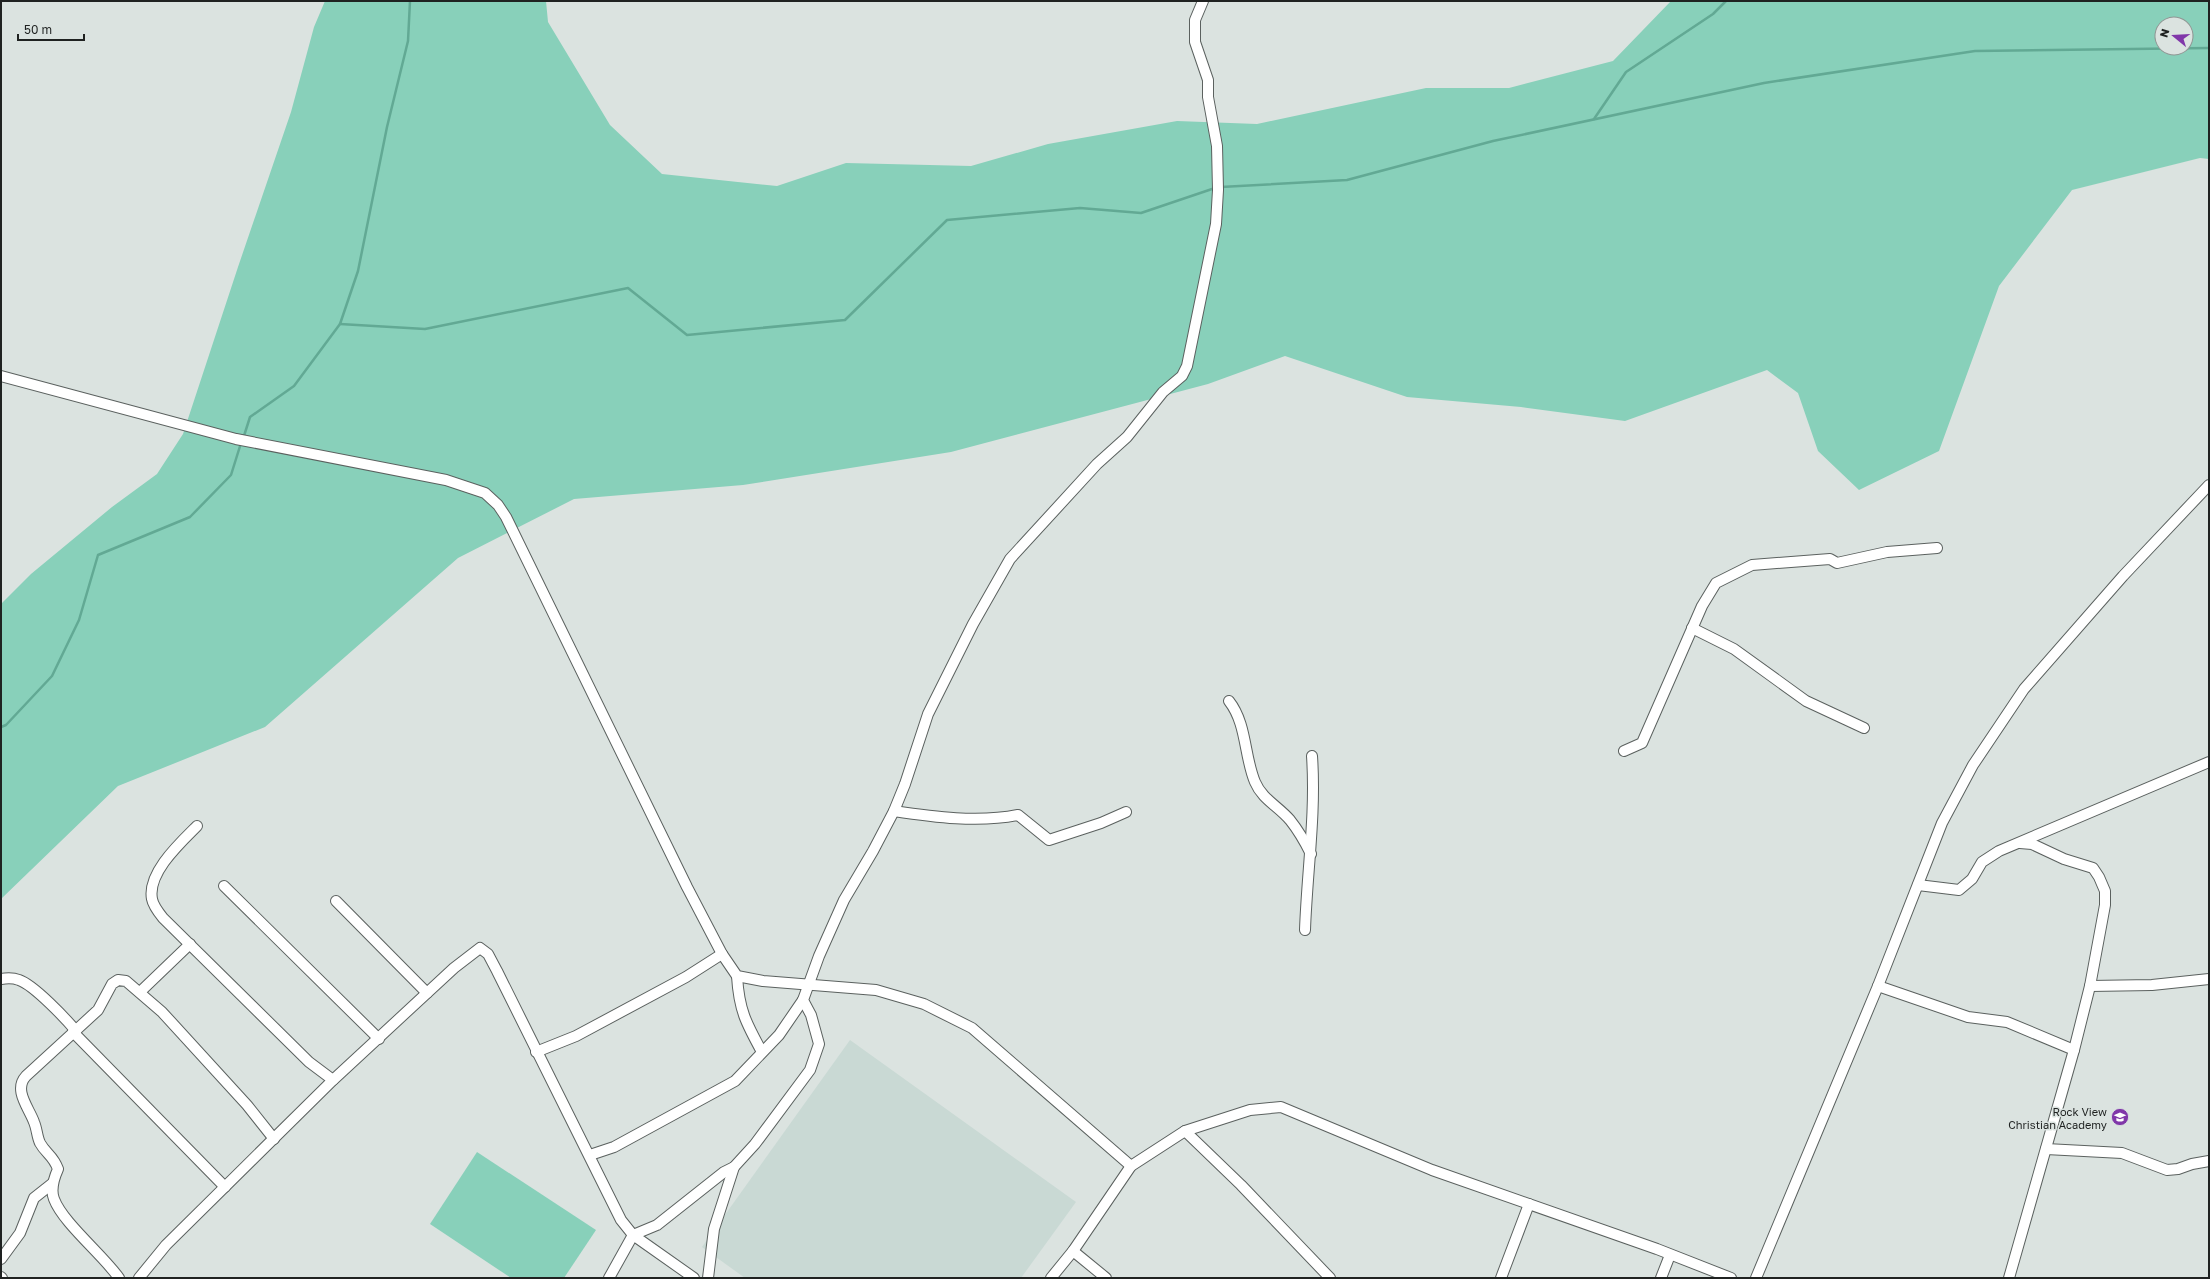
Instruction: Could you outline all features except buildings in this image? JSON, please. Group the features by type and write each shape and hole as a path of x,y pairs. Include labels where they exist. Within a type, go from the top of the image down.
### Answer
{"street":[{"path":"590,1155 614,1147 735,1081 779,1035 803,1000 844,900 894,811 905,784 928,714 973,624 1010,559 1097,464 1127,437 1163,392 1182,376 1187,366 1216,224 1218,190 1218,146 1208,97 1208,80 1195,42 1194,29 1203,1"},
{"path":"1,376 250,442 446,480 485,493 498,505 509,524 722,954 737,976 738,1000 747,1024 762,1052"},
{"path":"1756,1278 1878,986 1942,822 1974,765 2024,689 2124,576 2209,485"},
{"path":"1624,751 1642,743 1702,606 1716,583 1752,565 1830,559 1837,563 1887,552 1936,548"},
{"path":"1692,628 1734,649 1806,701 1864,728"},
{"path":"1229,701 1234,708 1242,727 1256,784 1267,801 1290,820 1311,854"},
{"path":"1305,930 1311,854 1313,780 1312,756"},
{"path":"1918,885 1959,890 1972,879 1982,862 1988,857 2209,762"},
{"path":"894,811 965,818 1004,818 1018,815 1049,840 1101,823 1126,812"},
{"path":"196,826 169,855 152,884 152,900 162,918 308,1062 333,1080"},
{"path":"2009,1278 2074,1050 2090,986 2105,905 2105,891 2093,868 2064,859 2032,844 2020,843"},
{"path":"224,886 379,1039"},
{"path":"336,901 427,993"},
{"path":"140,992 190,944"},
{"path":"139,1278 166,1245 333,1080 454,968 480,948 488,954 497,971 536,1052 590,1155 621,1220 633,1235 694,1278"},
{"path":"536,1052 576,1036 686,977 722,954"},
{"path":"737,976 764,981 876,990 924,1004 972,1028 1131,1166"},
{"path":"1,980 13,978 26,983 69,1022 75,1032 224,1187"},
{"path":"2090,986 2152,985 2209,979"},
{"path":"119,1278 67,1218 53,1198 53,1183 58,1169 54,1158 40,1143 34,1122 23,1100 22,1081 98,1010 112,984 118,980 126,981 162,1012 247,1105 274,1139"},
{"path":"1878,986 1968,1017 2007,1022 2074,1050"},
{"path":"609,1278 633,1235 657,1225 724,1172 734,1167 755,1144 810,1070 819,1044 811,1015 803,1000"},
{"path":"1051,1278 1073,1251 1131,1166 1185,1131 1250,1110 1281,1107 1432,1170 1731,1278"},
{"path":"1185,1131 1241,1185 1330,1278"},
{"path":"2046,1149 2122,1153 2167,1170 2178,1169 2192,1164 2209,1161"},
{"path":"708,1278 714,1229 734,1167"},
{"path":"1,1258 20,1233 34,1198 53,1183"},
{"path":"1501,1278 1529,1204"},
{"path":"1073,1251 1106,1278"},
{"path":"1662,1278 1670,1255"}],"shaded area":[{"path":"850,1040 1076,1202 1021,1278 745,1278 702,1247"}],"green space":[{"path":"325,1 546,1 548,22 610,125 662,174 777,186 846,163 971,166 1048,144 1177,121 1257,124 1426,88 1509,88 1613,61 1671,1 2209,1 2209,159 2200,158 2072,190 1999,286 1939,451 1859,490 1818,451 1798,393 1767,370 1625,421 1521,407 1407,397 1285,356 1208,384 951,452 743,485 574,499 458,558 265,727 118,786 1,899 1,604 31,574 112,507 157,474 183,434 291,112 314,27"},
{"path":"477,1152 596,1230 564,1278 511,1278 430,1224"}],"waterway":[{"path":"243,439 250,417 294,386 340,324 358,271 387,127 408,41 410,1"},
{"path":"1594,119 1626,72 1713,14 1726,1"},
{"path":"1221,187 1347,180 1493,141 1764,83 1975,51 2209,48"},
{"path":"340,324 425,329 628,288 687,335 845,320 947,220 1080,208 1141,213 1215,188"},
{"path":"1,727 6,725 52,676 79,620 98,555 190,517 231,475 241,443"}],"place":[{"name":"Rock View Christian Academy","path":"2120,1117"}]}
